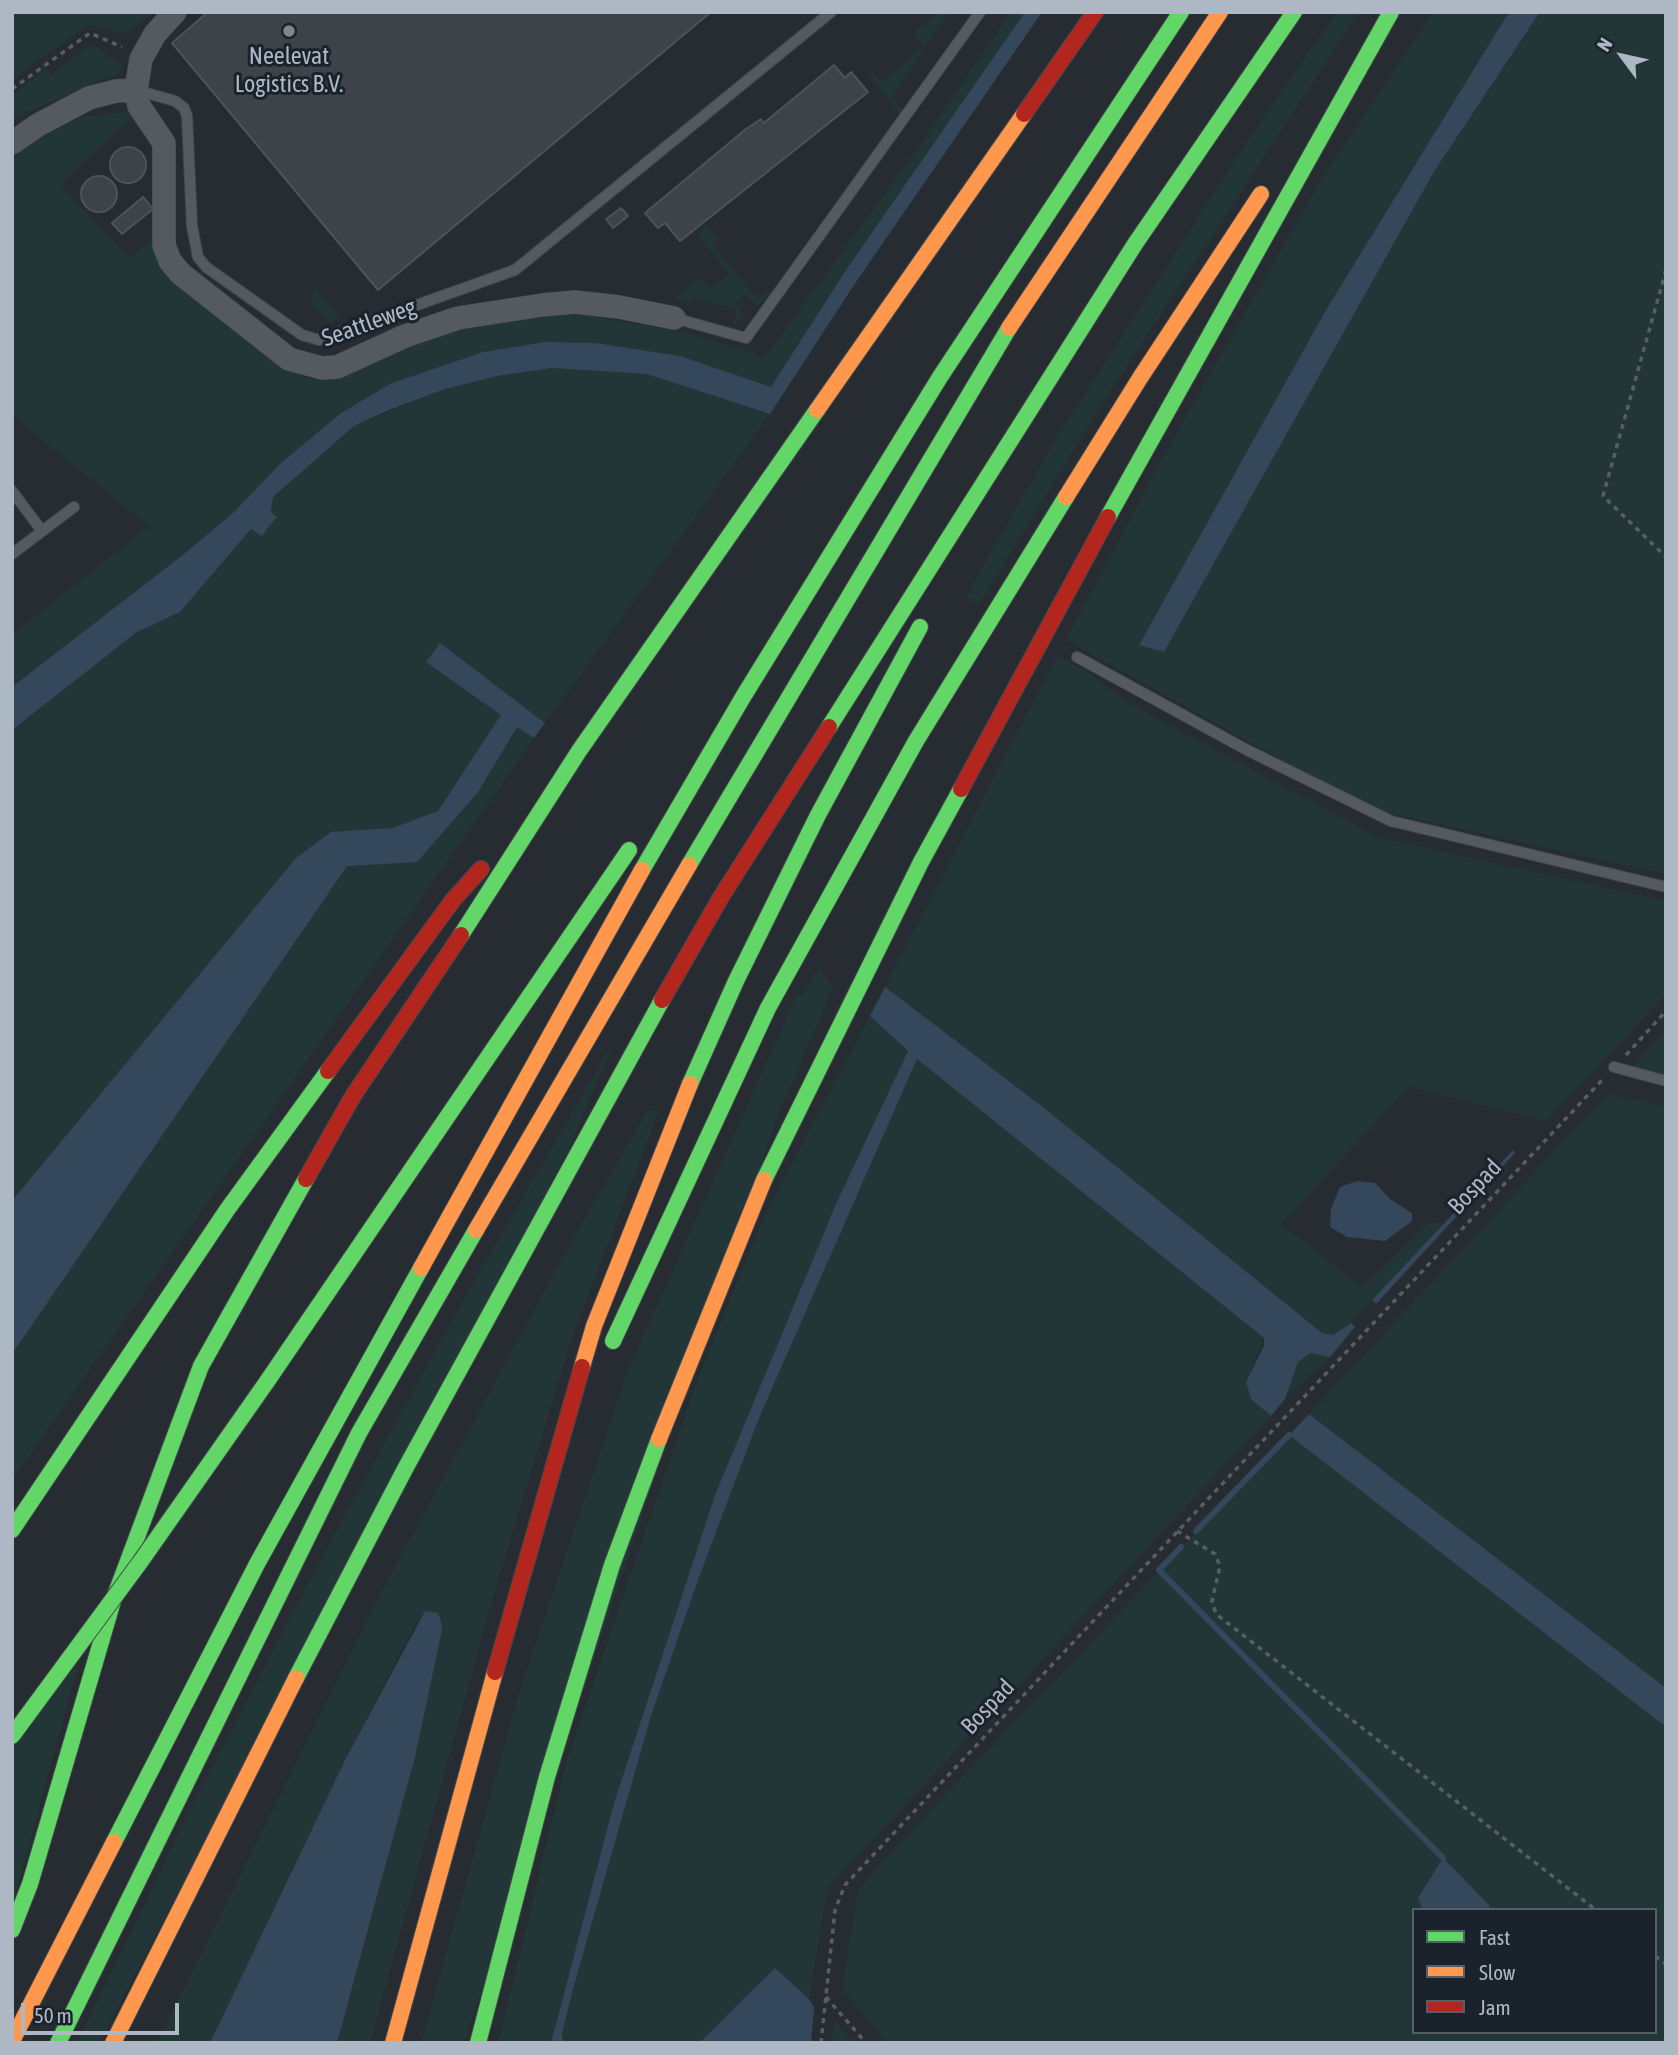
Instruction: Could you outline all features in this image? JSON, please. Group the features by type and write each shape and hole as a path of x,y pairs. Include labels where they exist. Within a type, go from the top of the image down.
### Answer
{"highway":[{"path":"12,1930 30,1884 113,1601 201,1366 353,1096 466,928 579,751 1095,12"},
{"path":"12,2041 258,1562 396,1309 743,697 940,377 1181,12"},
{"path":"58,2043 359,1433 585,1040 999,342 1220,12"},
{"path":"113,2043 252,1762 373,1530 635,1046 752,846 1135,244 1294,12"},
{"path":"1313,115 1381,12"},
{"path":"478,2043 547,1777 612,1565 652,1455 772,1162 934,838 1162,417 1391,12"},
{"path":"556,1464 768,1008 916,741 1140,378 1268,184"},
{"path":"1001,486 1135,244"},
{"path":"393,2043 438,1870 594,1326 668,1134 736,981 812,826 928,614"},
{"path":"653,818 743,697"},
{"path":"12,1530 227,1210 445,911 555,787"},
{"path":"12,1735 141,1561 266,1383 636,840"}],"street":[{"path":"12,143 38,125 89,98 116,91 136,90 141,59 155,34 175,12"},
{"name":"Seattleweg","path":"136,90 139,106 164,143 164,245 170,261 181,274 289,359 322,369 337,367 405,336 458,318 542,305 575,302 674,318"}],"lane":[{"path":"136,90 175,101 184,108 187,116 192,226 198,257 206,267 302,335 319,340 515,270 831,12"},
{"path":"674,318 746,338 980,12"},
{"path":"12,491 42,530"},
{"path":"12,554 74,507"},
{"path":"1077,657 1247,750 1391,821 1666,887"},
{"path":"1614,1067 1666,1081"}],"path":[{"path":"12,89 90,33 98,34 141,59"},
{"path":"1666,270 1603,496 1666,557"},
{"name":"Bospad","path":"821,2043 835,1910 845,1885 1666,1011"},
{"path":"1177,1531 1215,1554 1220,1566 1212,1601 1216,1614 1593,1908"},
{"path":"826,1996 866,2043"}],"shaded area":[{"path":"12,12 155,12 124,34 88,25 12,79"},
{"path":"939,12 948,12 891,99 903,109 900,114 868,73 871,70 882,82 923,47 913,33"},
{"path":"1011,12 1025,12 846,270 771,387 680,356 596,343 545,342 483,352 392,383 341,413 281,463 233,513 184,554 12,687 12,635 149,526 12,415 12,158 51,131 82,117 127,111 132,116 60,185 129,258 153,238 275,359 306,378 330,380 399,350 462,329 535,316 579,314 682,332 752,352 763,360 922,143"},
{"path":"1337,12 1359,12 1102,404 979,604 966,596 1057,437 1246,143"},
{"path":"1433,12 1509,12 1326,310 1139,645 1164,652 1435,170 1540,12 1666,12 1666,874 1385,812 1291,765 1066,640 1166,452 1322,178"},
{"path":"89,46 98,47 123,67 115,75 12,118 12,95 46,69 51,75"},
{"path":"707,225 718,240 713,245 757,299 770,289 772,292 756,307 746,295 735,303 745,316 733,326 737,310 694,297 691,304 674,299 700,278 711,289 729,274 697,234"},
{"path":"315,287 339,315 330,324 310,302"},
{"path":"552,368 647,374 770,414 545,723 440,644 427,662 534,738 12,1480 12,730 137,632 180,612 252,529 271,512 273,497 354,426 445,389 497,376"},
{"path":"1057,656 1085,670 1130,704 1377,837 1666,901 1666,994 1546,1121 1409,1087 1281,1224 1362,1287 1431,1221 1443,1224 1351,1323 1333,1335 1322,1333 1043,1107 885,987"},
{"path":"819,967 833,988 775,1123 464,2043 421,2043 520,1690 628,1370 797,995 802,996"},
{"path":"870,1016 908,1051 836,1204 715,1495 614,1803 551,2043 498,2043 567,1760 697,1381 765,1214"},
{"path":"1666,1029 1666,1082 1627,1074 1654,1042"},
{"path":"617,1036 569,1148 99,2043 77,2043 199,1792 320,1561 465,1297"},
{"path":"917,1059 1264,1338 1246,1382 1251,1399 1271,1416 828,1887 809,1999 775,1968 699,2043 563,2043 562,2033 573,1989 651,1716 698,1580 759,1418"},
{"path":"1608,1094 1666,1106 1666,1688 1309,1414"},
{"path":"660,1108 572,1338 495,1590 370,2043 337,2043 376,1903 441,1635 438,1614 425,1612 416,1623 345,1760 210,2043 157,2043 375,1604 575,1235 647,1112"},
{"path":"1310,1353 1330,1357 1285,1399 1298,1362"},
{"path":"1289,1435 1666,1727 1666,2043 887,2043 842,1988 858,1891 875,1869"},
{"path":"86,1636 12,1908 12,1738"},
{"path":"834,2020 854,2043 832,2043"}],"water":[{"path":"1025,12 1042,12 854,285 770,414 647,374 552,368 497,376 445,389 389,410 354,426 273,497 271,512 277,517 262,536 251,529 180,612 137,632 12,730 12,687 184,554 233,513 281,463 341,413 392,383 483,352 545,342 596,343 680,356 771,387 846,270"},
{"path":"1509,12 1540,12 1435,170 1164,652 1139,645 1326,310"},
{"path":"440,643 545,723 534,738 517,727 478,792 417,862 347,866 12,1354 12,1201 296,858 331,832 393,828 438,811 501,715 426,662"},
{"path":"885,987 1043,1107 1322,1333 1333,1335 1351,1323 1355,1327 1330,1357 1310,1353 1298,1362 1285,1399 1271,1416 1251,1399 1246,1382 1264,1346 1264,1338 917,1059 759,1418 698,1580 651,1716 573,1989 562,2033 563,2043 551,2043 614,1803 715,1495 836,1204 908,1051 870,1016"},
{"path":"1513,1150 1515,1153 1376,1304 1372,1300"},
{"path":"1357,1181 1375,1183 1390,1199 1412,1213 1412,1221 1385,1241 1347,1237 1330,1227 1331,1209 1340,1187"},
{"path":"1309,1414 1666,1688 1666,1727 1289,1435"},
{"path":"425,1611 438,1613 442,1625 441,1635 415,1757 337,2043 210,2043 345,1760"},
{"path":"1443,1858 1490,1906 1422,1908 1418,1898"},
{"path":"775,1968 809,1999 814,2008 811,2043 699,2043"}],"building":[{"path":"208,12 711,12 378,290 172,43"},
{"path":"834,65 845,78 851,72 868,92 680,241 665,223 658,228 645,213 746,129 761,119 764,123"},
{"path":"128,147 141,152 146,165 141,178 128,183 115,178 110,165 115,152"},
{"path":"99,176 112,181 117,194 112,207 99,212 86,207 81,194 86,181"},
{"path":"143,197 153,209 122,234 112,223"},
{"path":"621,208 628,216 613,228 606,219"}],"waterway":[{"path":"1196,1531 1289,1435"},
{"path":"1181,1547 1159,1570 1443,1858"}],"traffic: fast":[{"path":"642,870 743,697 940,377 1181,12"},
{"path":"829,727 1135,244 1294,12"},
{"path":"1108,517 1391,12"},
{"path":"689,865 1009,328"},
{"path":"461,935 579,751 817,410"},
{"path":"613,1341 768,1008 916,741 1066,497"},
{"path":"690,1084 736,981 818,815 920,627"},
{"path":"764,1180 921,862 961,789"},
{"path":"266,1383 629,850"},
{"path":"296,1678 405,1469 662,1000"},
{"path":"12,1530 227,1210 328,1071"},
{"path":"12,1930 30,1884 113,1601 201,1366 306,1179"},
{"path":"58,2043 359,1433 476,1230"},
{"path":"114,1842 258,1562 421,1268"},
{"path":"12,1736 141,1561 266,1383"},
{"path":"478,2043 547,1777 612,1565 659,1439"}],"traffic: slow":[{"path":"1009,328 1220,12"},
{"path":"817,410 1024,114"},
{"path":"1066,497 1140,378 1261,194"},
{"path":"476,1230 689,865"},
{"path":"421,1268 642,870"},
{"path":"582,1367 594,1326 690,1084"},
{"path":"659,1439 764,1180"},
{"path":"393,2043 495,1672"},
{"path":"113,2043 296,1678"},
{"path":"12,2041 114,1842"}],"traffic: jam":[{"path":"1024,114 1095,12"},
{"path":"961,789 1108,517"},
{"path":"662,1000 721,897 829,727"},
{"path":"328,1071 453,900 481,869"},
{"path":"306,1179 353,1096 461,935"},
{"path":"495,1672 582,1367"}],"place":[{"name":"Neelevat Logistics B.V.","path":"289,31"}]}
